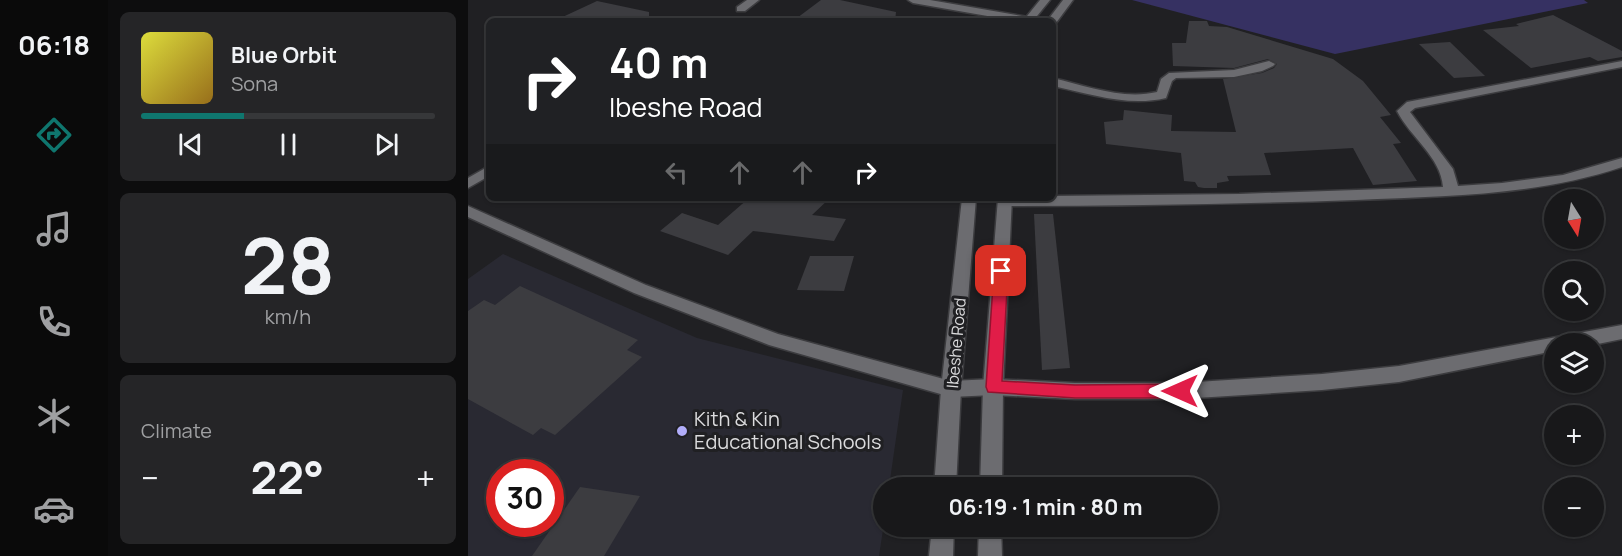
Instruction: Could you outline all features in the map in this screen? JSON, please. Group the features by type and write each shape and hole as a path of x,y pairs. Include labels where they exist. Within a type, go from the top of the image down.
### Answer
{"street":[{"path":"741,9 754,0"},
{"path":"913,0 1012,18"},
{"path":"1030,18 1045,0"},
{"path":"1054,18 1068,0"},
{"path":"1056,83 1135,99 1151,98 1162,95 1167,79 1173,75 1241,73 1260,69 1269,64"},
{"path":"1451,191 1452,178 1445,167 1409,126 1403,111 1411,105 1622,64"},
{"path":"1056,199 1251,199 1451,191 1550,182 1586,174 1622,162"},
{"path":"468,184 486,172"},
{"name":"Ibeshe Road","path":"946,477 951,389 969,201"},
{"path":"991,477 993,387 1005,201"},
{"path":"468,211 640,289 775,340 951,389 993,387 1075,391 1180,391 1322,382 1399,374 1544,346"},
{"path":"1604,336 1622,333"},
{"path":"941,556 942,537"},
{"path":"990,537 990,556"}],"shaded area":[{"path":"1132,0 1584,0 1588,3 1335,54"},
{"name":"Kith & Kin Educational Schools","path":"503,254 697,338 903,390 890,477 873,477 873,537 882,537 879,556 468,556 468,279"}],"building":[{"path":"821,0 840,0 896,12 895,18 797,18"},
{"path":"597,1 649,12 649,18 560,18"},
{"path":"1553,15 1622,51 1622,57 1598,61 1590,57 1531,68 1483,30 1519,26 1516,24"},
{"path":"1189,21 1207,21 1209,26 1227,27 1333,59 1363,81 1391,115 1380,117 1401,143 1393,144 1417,181 1373,185 1353,148 1264,153 1271,175 1227,176 1229,181 1217,183 1217,188 1204,188 1198,187 1195,182 1184,181 1181,153 1106,144 1104,122 1123,120 1124,110 1172,115 1171,131 1236,132 1223,79 1262,73 1274,68 1277,64 1268,59 1234,68 1173,66 1172,43 1186,43"},
{"path":"1450,42 1485,76 1454,78 1419,44"},
{"path":"746,201 827,201 812,215 846,219 834,241 753,231 728,255 660,231 682,213 718,225"},
{"path":"1034,214 1053,214 1070,368 1042,370"},
{"path":"810,256 854,256 844,291 797,290"},
{"path":"520,286 638,340 627,350 642,357 555,435 541,428 533,435 468,399 468,311 484,300 495,305"},
{"path":"580,487 640,496 604,556 532,556 545,537 564,537 564,510"}],"place":[{"name":"Kith & Kin Educational Schools","path":"682,431"}],"route":[{"path":"1001,271 993,387 1075,391 1180,391"}]}
